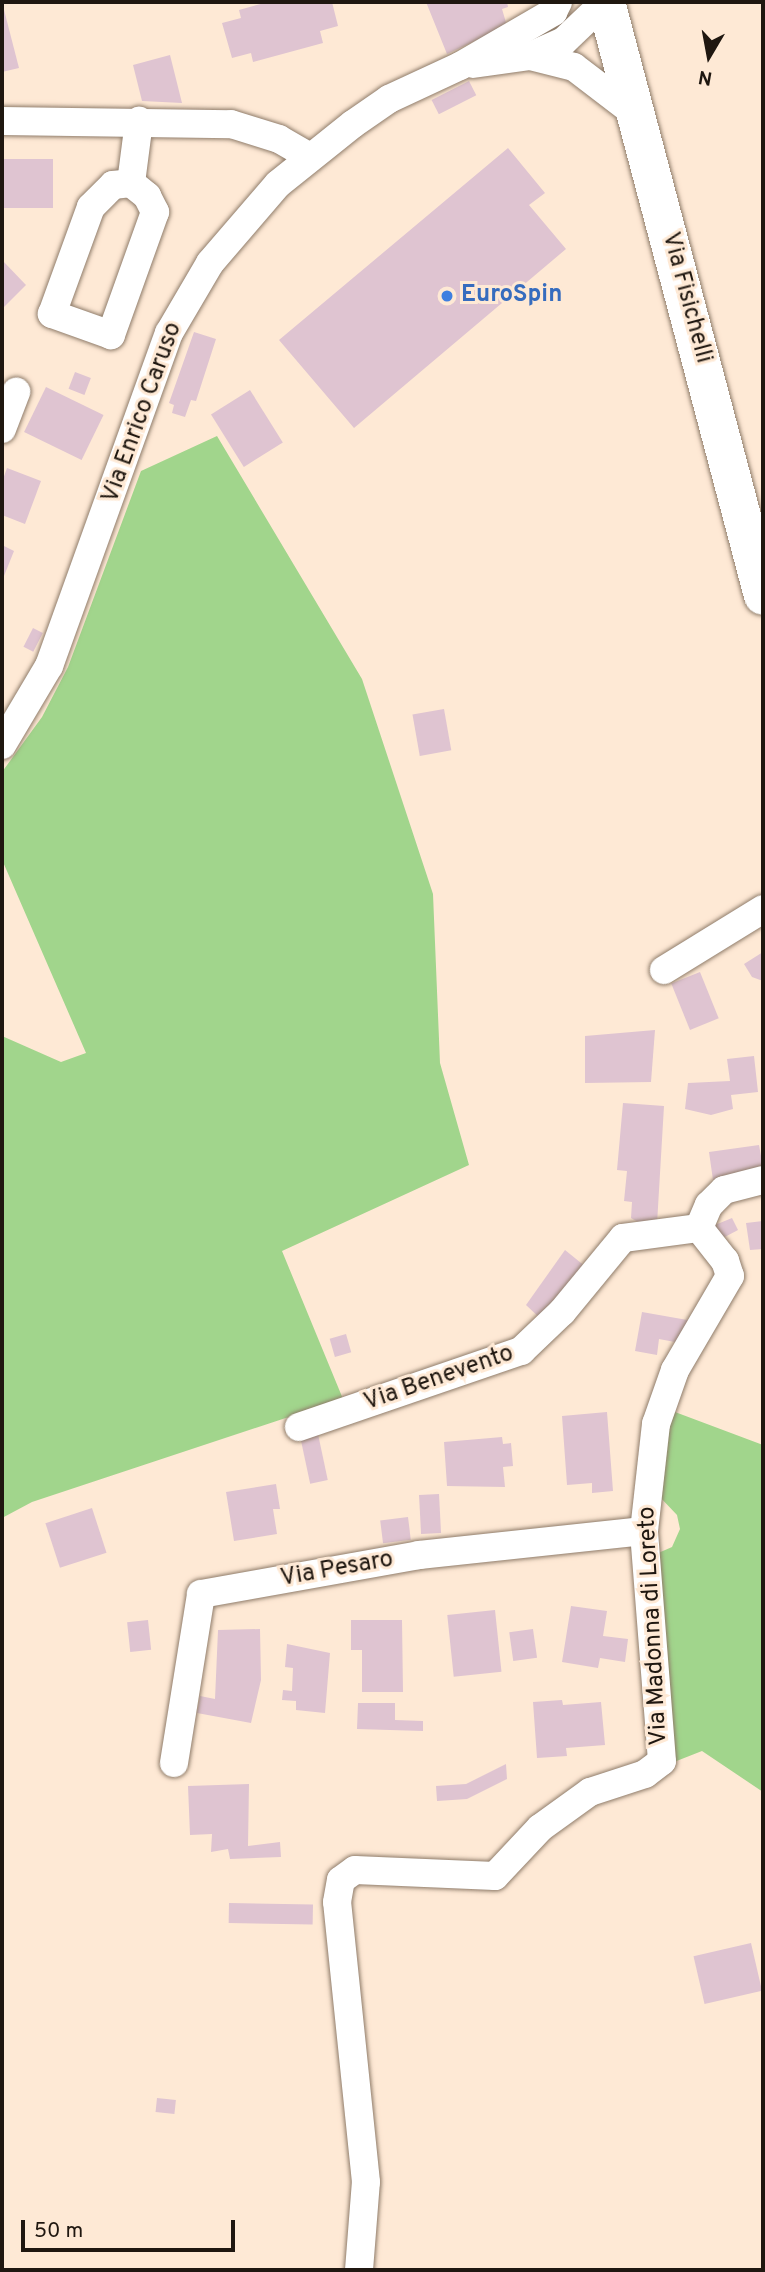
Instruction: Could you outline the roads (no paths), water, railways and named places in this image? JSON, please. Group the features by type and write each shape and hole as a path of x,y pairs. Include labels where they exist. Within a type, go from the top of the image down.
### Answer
{"main road":[{"name":"Via Fisichelli","path":"606,2 755,528 763,596"}],"street":[{"path":"460,66 556,7 598,2"},
{"path":"460,66 530,56 564,41 606,2"},
{"path":"530,56 574,67 639,116"},
{"name":"Via Enrico Caruso","path":"2,745 30,705 72,610 169,333 209,263 278,184 310,158 389,99 460,66"},
{"path":"2,121 231,124 257,130 310,158"},
{"path":"131,183 139,121"},
{"path":"131,183 147,196 155,212 111,335 52,314 91,207 113,185 131,183"},
{"path":"2,429 16,392"},
{"path":"664,970 763,909"},
{"path":"699,1228 709,1205 724,1190 763,1180"},
{"name":"Via Benevento","path":"299,1427 521,1352 562,1312 623,1238 699,1228"},
{"name":"Via Madonna di Loreto","path":"359,2270 366,2182 337,1902 341,1880 355,1870 495,1876 540,1829 590,1792 645,1774 662,1761 644,1531 656,1423 666,1393 730,1276 725,1261 699,1228"},
{"name":"Via Pesaro","path":"174,1762 201,1594 419,1555 644,1531"}],"place":[{"name":"EuroSpin","path":"447,296"}]}
